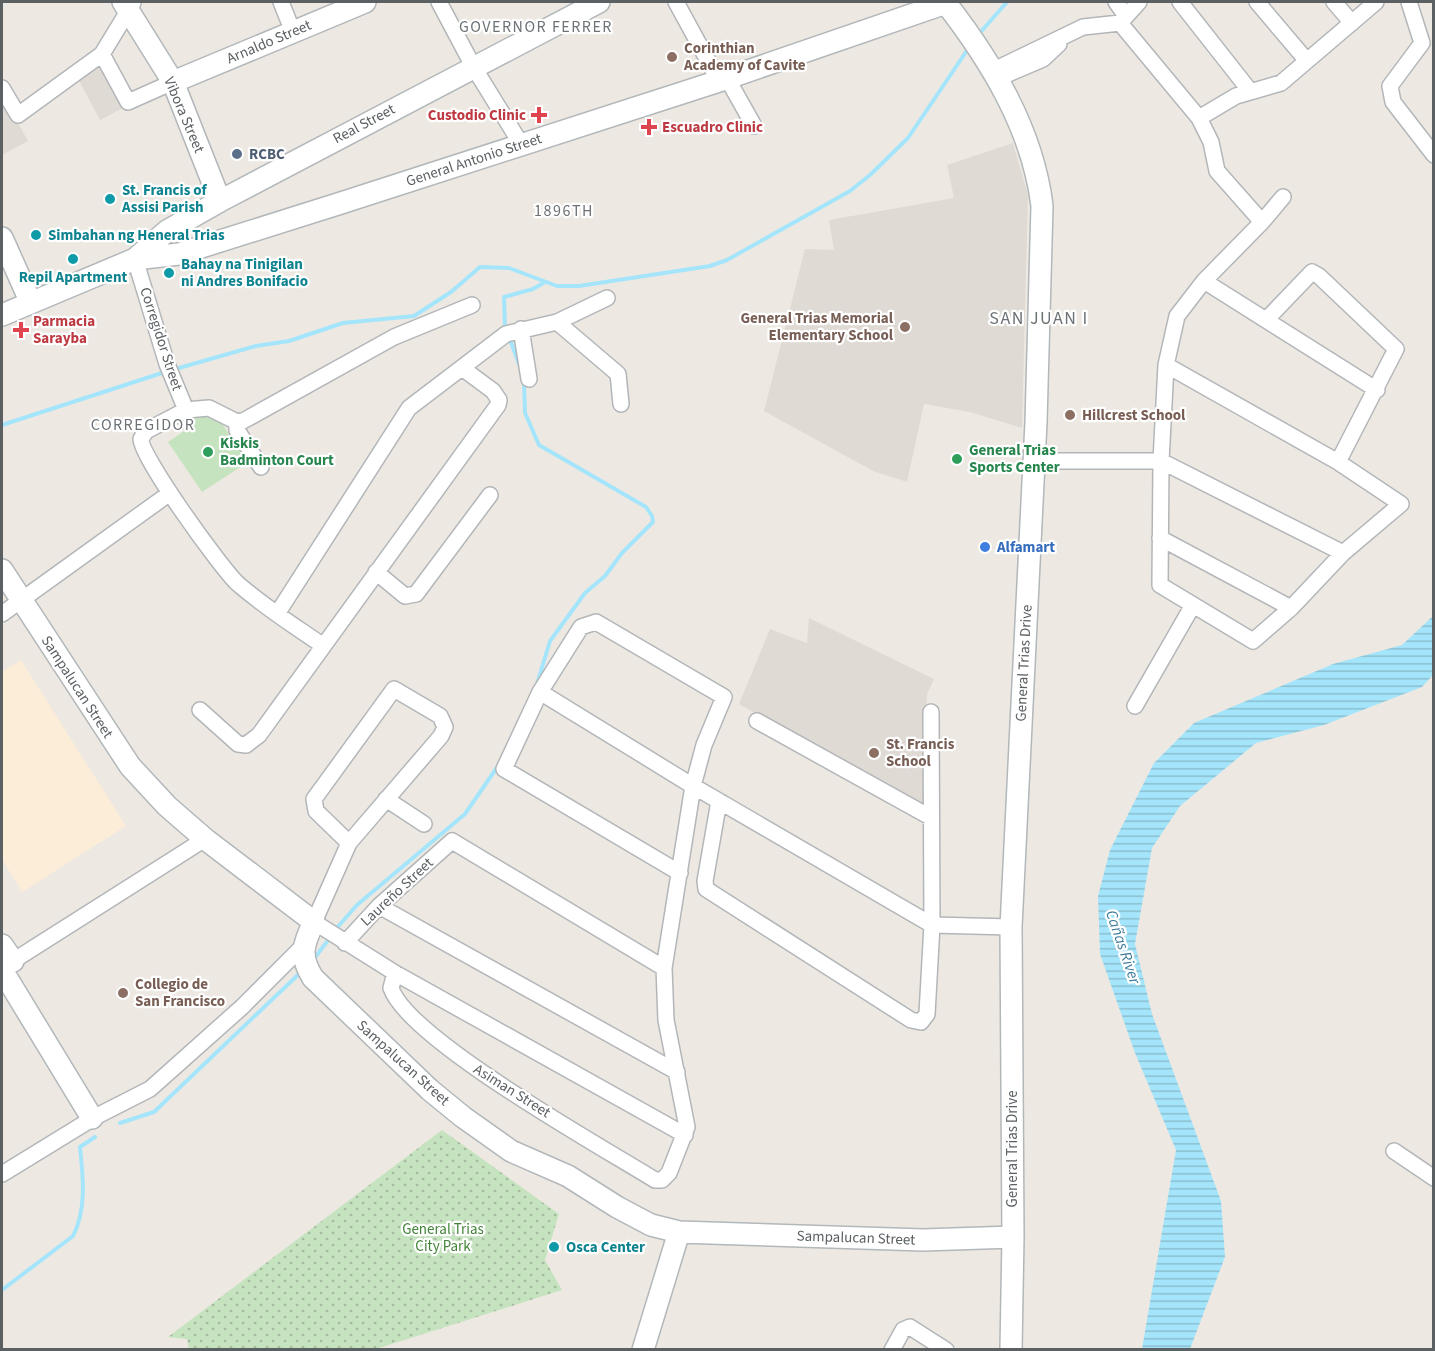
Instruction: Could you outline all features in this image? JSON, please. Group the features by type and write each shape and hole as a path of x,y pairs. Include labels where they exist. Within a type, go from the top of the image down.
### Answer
{"main road":[{"name":"Arnaldo Street","path":"173,82 365,2"},
{"name":"Real Street","path":"135,259 167,231 220,201 473,66 599,2"},
{"name":"General Antonio Street","path":"2,315 135,259 179,254 723,79 946,2"},
{"name":"General Trias Drive","path":"946,2 967,29 996,74 1020,125 1039,179 1042,206 1033,461 1011,927 1013,1237 1011,1350"},
{"name":"Vibora Street","path":"129,5 173,82 220,201"},
{"path":"2,238 32,303"},
{"name":"Sampalucan Street","path":"2,570 130,766 167,806 205,839 314,922"},
{"path":"303,946 314,922"},
{"name":"Sampalucan Street","path":"303,946 305,966 324,990 463,1118 511,1151 568,1176 617,1208 651,1225 679,1232 923,1240 1013,1237"},
{"path":"4,961 92,1118"},
{"path":"643,1350 679,1232"}],"street":[{"path":"281,2 293,32"},
{"path":"439,2 473,66 522,144"},
{"path":"676,2 754,126"},
{"path":"1116,2 1123,19 1199,118 1211,142 1217,171 1262,222"},
{"path":"996,74 1043,59 1070,34 1083,27 1123,19 1139,2"},
{"path":"1180,2 1250,91"},
{"path":"1257,2 1307,61"},
{"path":"1334,2 1352,23"},
{"path":"1199,118 1236,96 1281,83 1376,2"},
{"path":"1409,2 1422,43 1390,86 1393,102 1434,155"},
{"path":"2,88 18,115 102,54 129,5"},
{"path":"102,54 128,102 173,82"},
{"path":"1167,365 1338,462 1401,504 1343,554 1291,608 1253,641 1160,585 1161,461 1167,365 1177,316 1204,281 1262,222 1283,197"},
{"name":"Corregidor Street","path":"135,259 172,379 186,410 146,431 141,439 143,449 170,493"},
{"path":"1266,320 1306,275 1312,272 1396,349 1377,390 1338,462"},
{"path":"1204,281 1377,390"},
{"path":"277,614 403,414 500,338 521,329 557,322 607,298"},
{"path":"237,422 394,337 472,305"},
{"path":"557,322 618,374 621,404"},
{"path":"521,329 529,379"},
{"path":"201,710 238,744 246,745 259,735 498,405 499,400 493,391 462,368"},
{"path":"186,410 209,408 237,422"},
{"path":"237,422 237,430 261,467"},
{"path":"1033,461 1161,461 1343,554"},
{"path":"2,614 170,493 235,581 322,645"},
{"path":"376,572 405,596 416,594 490,495"},
{"path":"1160,538 1291,608"},
{"path":"1136,706 1193,605"},
{"path":"349,843 315,811 314,799 394,689 440,716 445,727 441,736 349,843 314,922 395,973 685,1135 687,1121 666,1020 664,968 680,873 693,786 704,745 724,697 596,622 588,622 581,627 540,692 504,769 680,873"},
{"path":"540,692 693,786 932,925 1011,927"},
{"path":"719,801 705,881 706,889 916,1023 921,1022 927,1014 932,925 931,712"},
{"path":"757,721 930,817"},
{"path":"386,800 424,824"},
{"path":"4,961 205,839"},
{"name":"Laureño Street","path":"345,943 379,906 452,841 664,968"},
{"path":"379,906 676,1072"},
{"path":"2,1174 92,1118 150,1089 243,1007 303,946"},
{"name":"Asiman Street","path":"395,973 391,988 399,1003 469,1064 655,1180 662,1180 669,1173 685,1135"},
{"path":"1394,1151 1434,1178"},
{"path":"892,1350 903,1330 910,1327 946,1350"}],"shaded area":[{"path":"101,58 127,106 100,120 76,75"},
{"path":"2,94 28,141 2,155"},
{"name":"General Trias Memorial Elementary School","path":"1013,143 1028,195 1022,428 970,412 924,404 907,482 873,471 764,411 805,249 834,250 829,220 954,198 947,165"},
{"name":"St. Francis School","path":"809,618 934,679 927,694 923,801 919,807 739,704 770,629 807,643"},
{"path":"21,660 126,826 22,892 2,859 2,672"}],"green space":[{"name":"Kiskis Badminton Court","path":"212,409 248,462 202,492 168,442 193,425 187,416"},
{"name":"General Trias City Park","path":"442,1130 559,1214 545,1260 562,1290 376,1349 189,1349 187,1339 168,1337"}],"water":[{"name":"Cañas River","path":"1433,616 1433,675 1422,687 1324,725 1256,743 1180,806 1152,848 1135,944 1152,1014 1221,1201 1225,1257 1190,1349 1142,1349 1176,1150 1135,1053 1100,954 1098,896 1110,850 1154,763 1194,723 1333,664 1402,645"}],"waterway":[{"path":"978,35 1007,2"},
{"path":"172,370 256,346 289,341 343,323 414,316 451,292 480,267 509,268 557,286 579,286 710,266 727,260 850,191 870,175 908,138 970,46"},
{"path":"505,329 504,297 533,289 545,282"},
{"path":"509,337 519,364"},
{"path":"2,425 165,372"},
{"path":"524,383 525,413 539,445 646,507 653,522 622,553 605,576 585,593 550,641 537,684"},
{"path":"335,930 357,905 465,814 498,766"},
{"path":"313,960 329,939"},
{"path":"120,1123 154,1112 301,972"},
{"path":"2,1290 73,1236 82,1204 83,1181 80,1147 95,1137"}],"place":[{"name":"Corinthian Academy of Cavite","path":"672,57"},
{"name":"Custodio Clinic","path":"539,115"},
{"name":"Escuadro Clinic","path":"649,127"},
{"name":"RCBC","path":"237,154"},
{"name":"St. Francis of Assisi Parish","path":"110,199"},
{"name":"Simbahan ng Heneral Trias","path":"36,235"},
{"name":"Repil Apartment","path":"73,259"},
{"name":"Bahay na Tinigilan ni Andres Bonifacio","path":"169,273"},
{"name":"General Trias Memorial Elementary School","path":"905,327"},
{"name":"Parmacia Sarayba","path":"21,330"},
{"name":"Hillcrest School","path":"1070,415"},
{"name":"Kiskis Badminton Court","path":"208,452"},
{"name":"General Trias Sports Center","path":"957,459"},
{"name":"Alfamart","path":"985,547"},
{"name":"St. Francis School","path":"874,753"},
{"name":"Collegio de San Francisco","path":"123,993"},
{"name":"Osca Center","path":"554,1247"}],"district":[{"name":"GOVERNOR FERRER","path":"536,27"},
{"name":"1896TH","path":"564,211"},
{"name":"SAN JUAN I","path":"1039,318"},
{"name":"CORREGIDOR","path":"143,425"}]}
